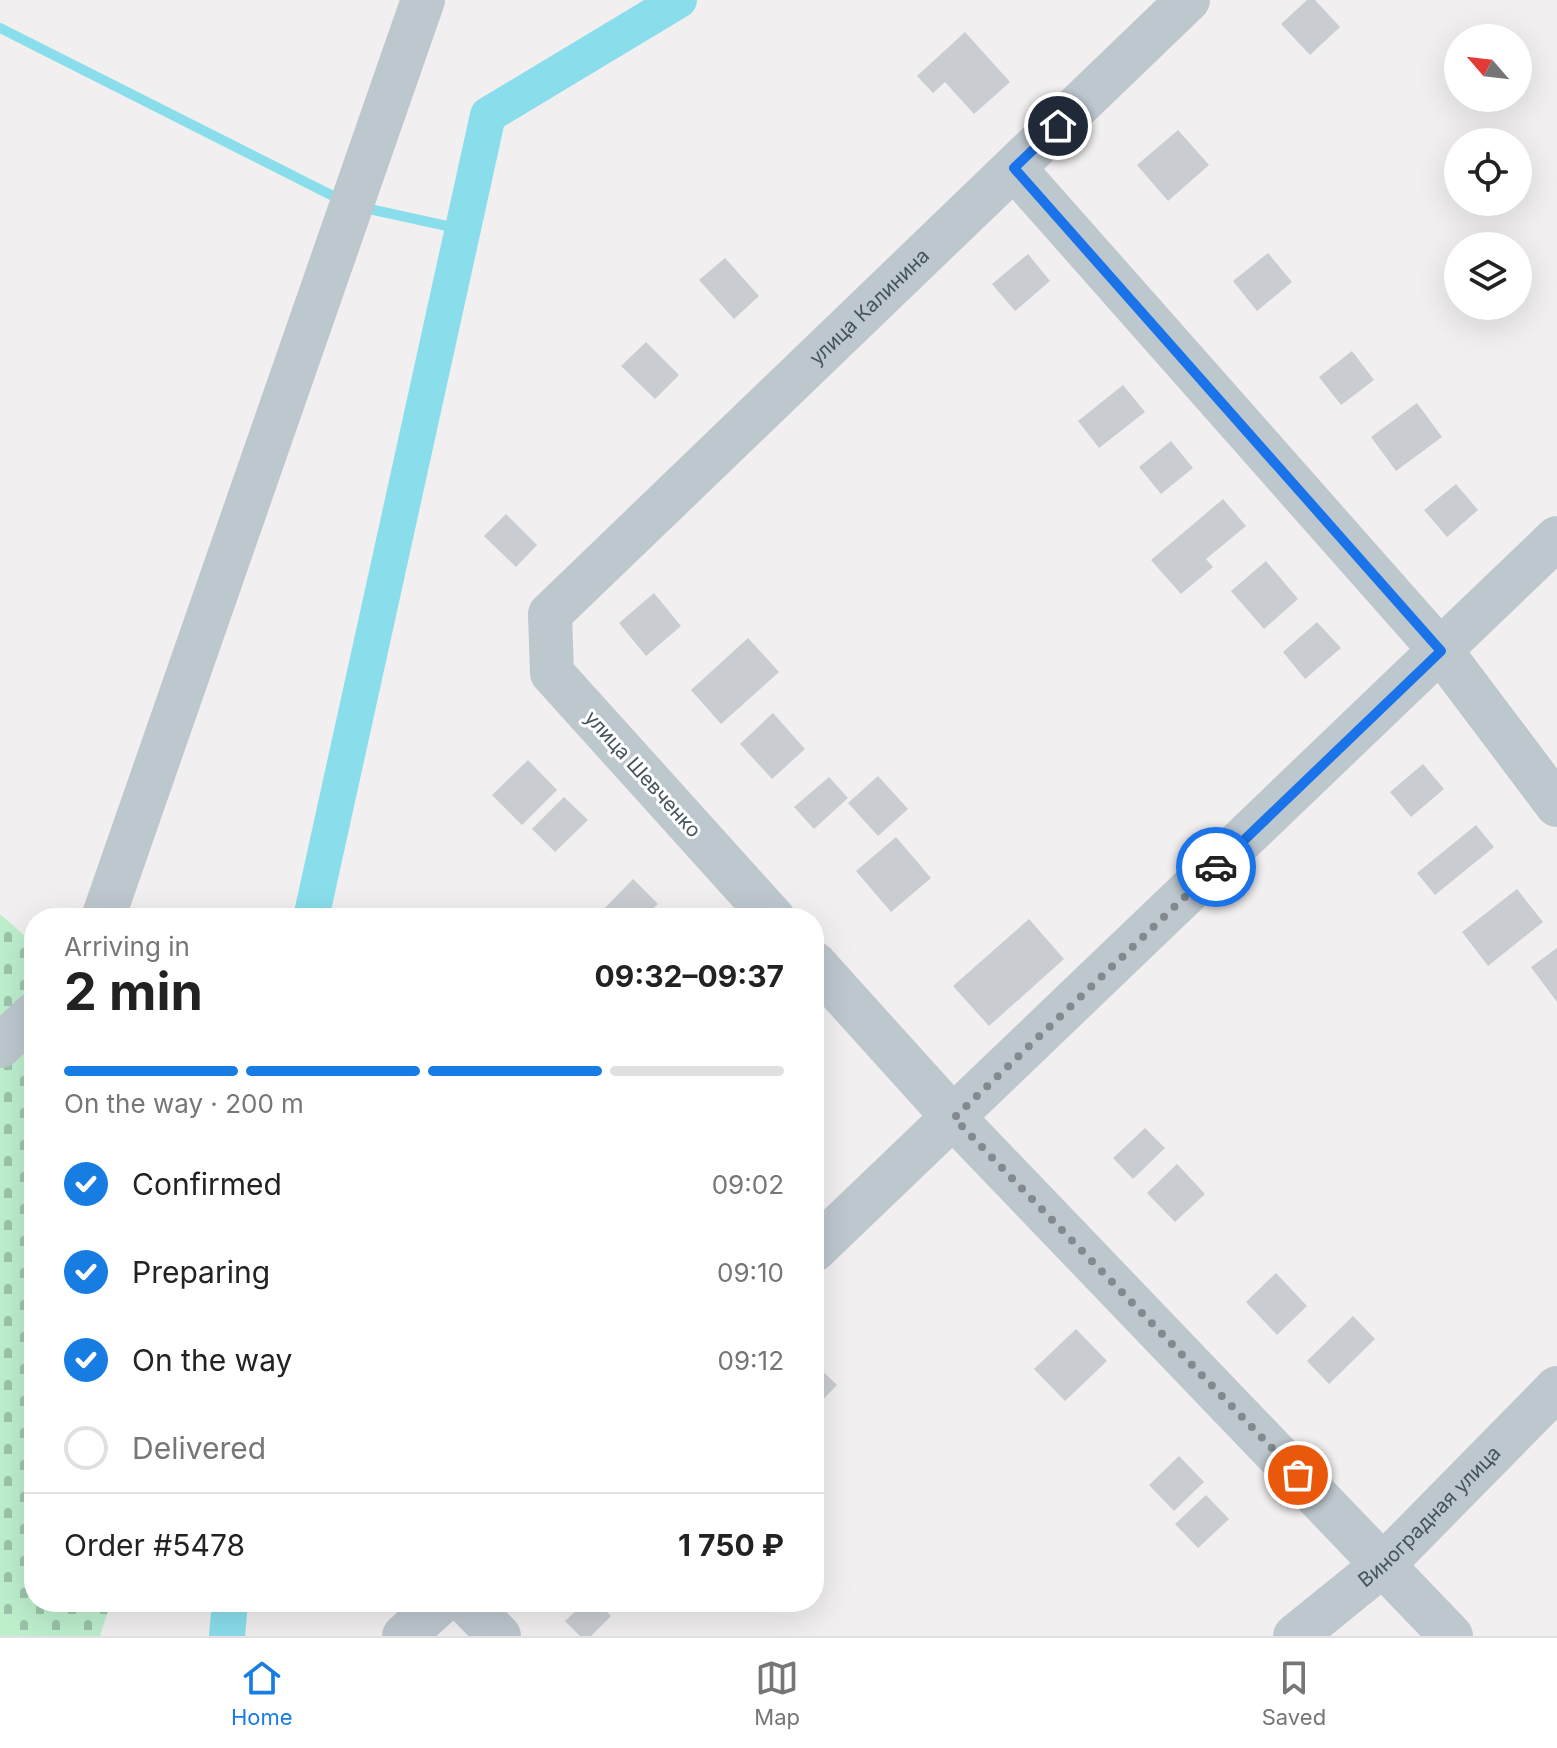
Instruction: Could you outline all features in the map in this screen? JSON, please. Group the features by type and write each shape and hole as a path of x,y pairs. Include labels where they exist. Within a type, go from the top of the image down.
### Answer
{"street":[{"path":"106,908 423,0"},
{"name":"улица Калинина","path":"550,614 1188,0"},
{"path":"1014,168 1441,651 1557,805"},
{"path":"824,1241 1557,538"},
{"name":"улица Шевченко","path":"550,614 552,673 764,908"},
{"path":"824,974 954,1118 1451,1636"},
{"path":"0,1046 24,1023"},
{"name":"Виноградная улица","path":"1295,1636 1384,1564 1557,1388"},
{"path":"404,1636 430,1612"},
{"path":"476,1612 499,1636"}],"green space":[{"path":"0,914 24,935 24,1612 108,1612 100,1636 0,1636"}],"building":[{"path":"1307,0 1315,0 1340,27 1310,55 1281,24"},
{"path":"965,32 1010,82 974,114 945,82 933,93 917,76"},
{"path":"1178,130 1209,165 1168,201 1137,165"},
{"path":"1268,253 1292,282 1257,311 1233,281"},
{"path":"1028,254 1050,281 1015,311 992,284"},
{"path":"725,258 759,296 734,319 699,280"},
{"path":"646,342 679,375 655,399 621,366"},
{"path":"1352,351 1374,380 1341,405 1319,377"},
{"path":"1123,385 1145,412 1099,448 1078,421"},
{"path":"1417,403 1442,437 1396,471 1371,437"},
{"path":"1171,441 1193,468 1161,494 1139,467"},
{"path":"1456,484 1478,510 1447,537 1424,510"},
{"path":"1223,499 1246,526 1206,559 1213,567 1181,594 1151,560"},
{"path":"506,514 537,545 516,567 484,536"},
{"path":"1266,561 1298,599 1264,629 1231,591"},
{"path":"654,593 681,626 646,656 619,623"},
{"path":"1317,622 1341,648 1305,679 1283,652"},
{"path":"748,638 779,672 721,724 691,690"},
{"path":"773,713 805,749 772,779 740,744"},
{"path":"528,760 557,790 522,825 492,795"},
{"path":"1423,764 1444,789 1411,817 1390,792"},
{"path":"878,776 908,809 878,836 848,803"},
{"path":"829,777 848,798 814,829 794,807"},
{"path":"564,797 588,820 555,852 532,829"},
{"path":"1476,825 1494,847 1435,895 1417,873"},
{"path":"896,837 931,878 891,912 856,871"},
{"path":"633,879 658,904 654,908 605,908"},
{"path":"1517,889 1543,922 1488,966 1462,932"},
{"path":"1029,919 1064,959 989,1026 953,986"},
{"path":"1557,948 1557,1002 1531,967"},
{"path":"1145,1128 1165,1148 1133,1179 1113,1158"},
{"path":"1177,1164 1205,1194 1175,1222 1147,1193"},
{"path":"1276,1273 1307,1306 1277,1335 1246,1302"},
{"path":"1353,1316 1375,1339 1329,1384 1307,1361"},
{"path":"1076,1329 1107,1361 1065,1401 1034,1369"},
{"path":"824,1373 837,1385 824,1399"},
{"path":"1179,1456 1204,1482 1174,1511 1149,1485"},
{"path":"1206,1495 1229,1519 1198,1548 1175,1524"},
{"path":"574,1612 607,1612 611,1616 591,1636 580,1636 565,1621"}],"waterway":[{"path":"313,908 488,115 679,0"},
{"path":"0,28 341,200"},
{"path":"360,207 461,229"},
{"path":"227,1636 229,1612"}],"way so far":[{"path":"1216,867 954,1118 1298,1475"}],"route":[{"path":"1058,126 1014,168 1441,651 1216,867"}]}
